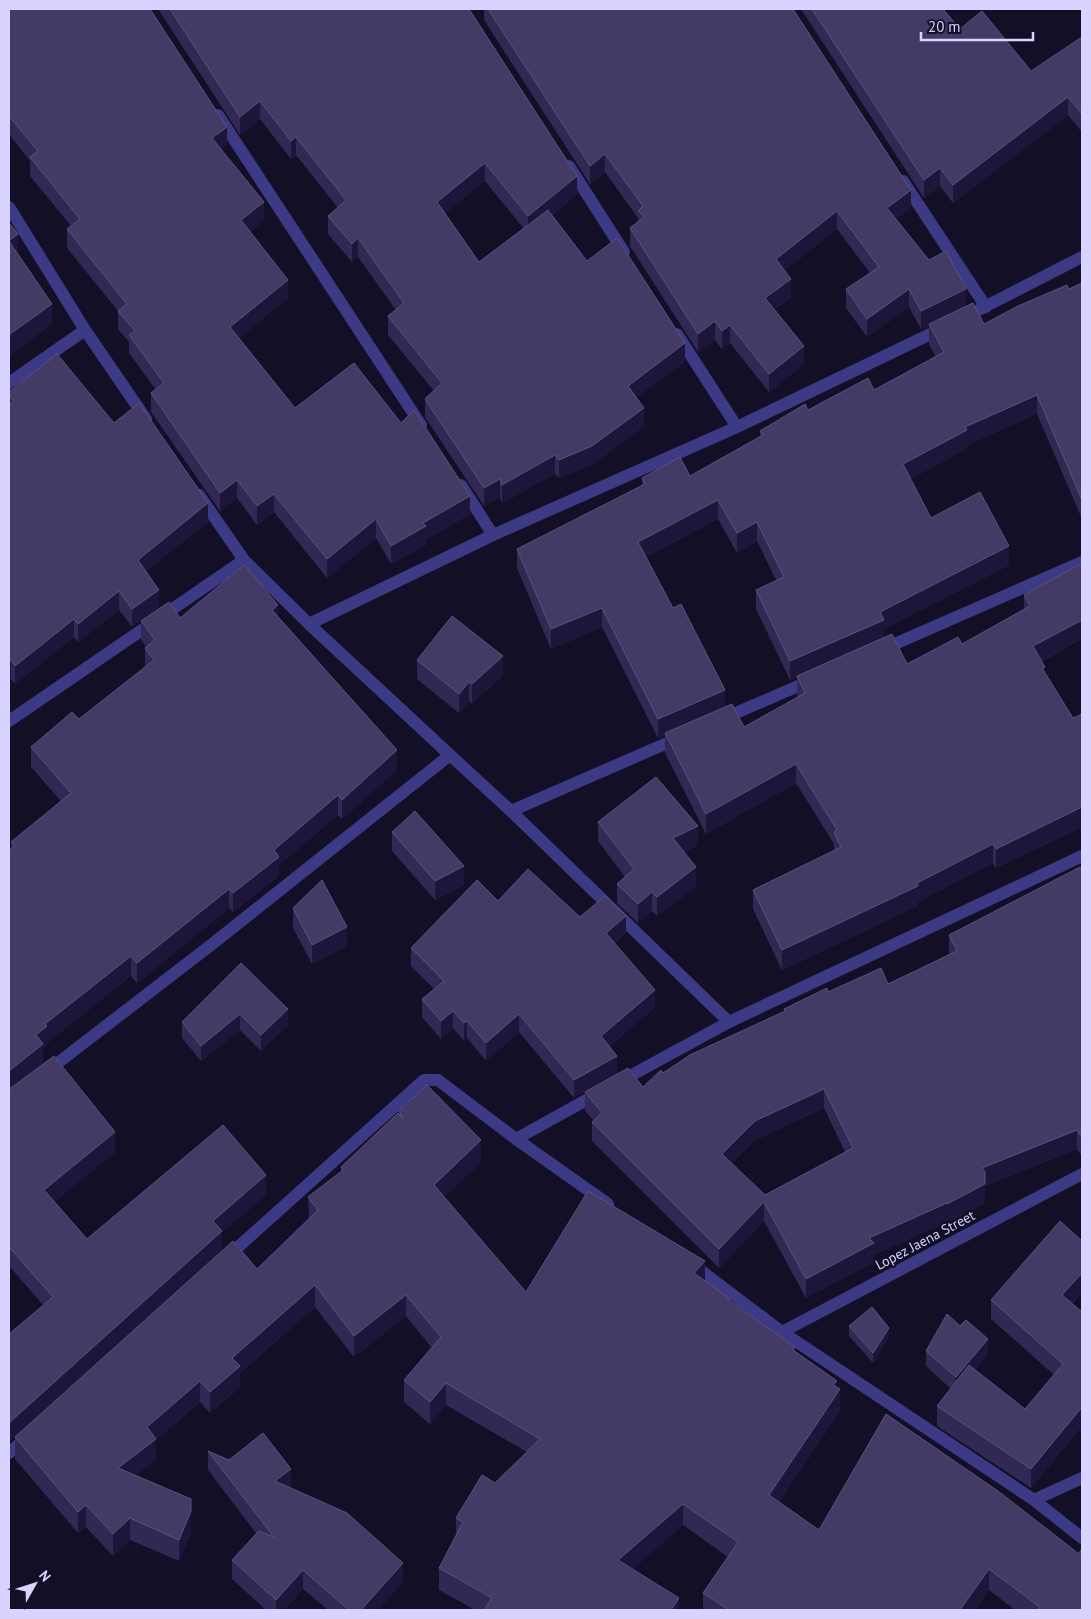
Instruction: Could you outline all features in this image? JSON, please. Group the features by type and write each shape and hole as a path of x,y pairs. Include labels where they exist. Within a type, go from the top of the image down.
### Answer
{"street":[{"path":"208,101 427,435"},
{"path":"564,159 629,260"},
{"path":"894,166 986,308"},
{"path":"9,207 85,330 153,428"},
{"path":"309,624 493,535 737,427 986,308 1082,257"},
{"path":"672,327 737,427"},
{"path":"9,383 85,330"},
{"path":"455,476 493,535"},
{"path":"193,486 244,560 309,624 511,811 728,1022"},
{"path":"9,721 244,560"},
{"path":"874,653 1082,562"},
{"path":"710,724 819,677"},
{"path":"511,811 692,732"},
{"path":"32,1082 212,945 450,755"},
{"path":"516,1139 728,1022 1082,856"},
{"path":"216,1267 424,1080 438,1080 516,1139 618,1211"},
{"name":"Lopez Jaena Street","path":"782,1332 1082,1174"},
{"path":"680,1255 782,1332 1034,1500 1082,1538"},
{"path":"9,1453 38,1427"},
{"path":"1034,1500 1082,1478"}],"building":[{"path":"9,9 150,9 227,127 212,138 264,202 241,220 288,280 230,327 295,408 354,363 401,423 414,410 470,496 423,523 426,526 391,546 376,519 327,559 274,494 257,506 237,480 220,493 151,393 164,383 129,335 135,331 118,311 127,304 67,229 80,219 30,157 38,151 9,116"},
{"path":"170,9 469,9 577,176 528,216 485,163 437,202 479,262 548,210 587,261 617,238 685,343 628,386 644,408 592,446 559,460 555,455 502,485 500,479 484,488 425,399 442,383 388,316 404,303 358,238 352,244 328,216 346,200 296,137 291,141 260,101 240,117"},
{"path":"488,9 793,9 911,190 887,208 929,260 946,251 966,289 921,311 909,289 867,319 846,289 879,267 837,211 776,259 791,279 765,298 804,346 769,374 730,325 722,331 715,321 698,334 630,228 644,217 638,211 643,206 605,154 590,166"},
{"path":"812,9 943,9 960,29 982,11 1031,71 1082,37 1082,114 1068,97 953,185 940,168 924,180"},
{"path":"9,223 18,234 9,241"},
{"path":"9,241 52,304 10,334 9,332"},
{"path":"1082,283 1082,500 1037,395 965,427 967,430 903,464 931,518 980,492 1009,546 880,612 884,620 790,661 756,590 784,577 757,522 737,533 718,500 638,542 673,608 681,604 725,690 658,719 602,608 551,629 517,549 645,484 642,478 680,457 690,476 763,435 760,431 805,404 808,410 868,378 874,390 944,352 929,324 973,303 984,324 1018,306 1067,285 1069,289"},
{"path":"57,354 114,423 139,403 208,503 138,560 159,590 132,609 119,591 78,624 74,619 15,666 11,660 9,662 9,406 14,401 9,392"},
{"path":"1082,563 1082,620 1033,646 1045,667 1042,668 1073,718 1082,714 1082,807 996,849 993,844 917,883 918,886 782,950 753,890 841,847 834,832 837,830 796,764 706,814 665,733 732,704 744,727 805,693 797,676 892,634 907,664 958,637 962,644 1030,606 1024,595"},
{"path":"244,565 278,605 272,610 397,750 342,800 338,795 274,850 279,857 233,893 229,889 137,963 131,956 45,1024 47,1026 36,1035 43,1044 9,1071 9,850 15,846 11,842 71,793 31,747 72,712 79,719 154,660 145,648 155,640 141,621 169,602 180,618"},
{"path":"452,616 503,656 472,684 469,682 459,694 417,660"},
{"path":"656,777 698,826 673,838 696,867 657,897 652,892 638,904 617,884 634,869 598,822"},
{"path":"415,811 464,866 435,881 392,832"},
{"path":"1080,867 1082,871 1082,1138 1077,1130 982,1168 985,1172 985,1184 947,1204 869,1238 874,1243 806,1279 764,1202 719,1249 592,1122 602,1113 585,1092 628,1068 643,1087 661,1070 663,1073 690,1055 785,1011 784,1009 827,988 828,992 881,968 888,984 957,951 949,935","holes":["824,1089 853,1148 765,1195 722,1154 755,1121"]},
{"path":"528,869 580,917 605,896 626,916 606,933 655,990 601,1036 617,1056 574,1080 519,1014 486,1043 467,1021 464,1023 453,1011 441,1021 422,999 444,981 411,948 477,880 498,901"},
{"path":"322,880 347,927 312,945 293,908"},
{"path":"241,963 288,1009 261,1035 240,1014 201,1046 182,1022"},
{"path":"54,1056 115,1132 44,1190 87,1239 223,1125 266,1175 213,1221 222,1231 9,1423 9,1334 53,1297 9,1249 9,1088"},
{"path":"427,1085 481,1140 434,1185 526,1292 588,1191 705,1261 694,1273 729,1298 728,1300 795,1347 793,1350 837,1381 833,1385 840,1389 769,1495 819,1530 886,1414 998,1491 1079,1554 1082,1551 1082,1610 1038,1610 1040,1607 989,1569 960,1610 729,1610 703,1593 738,1542 683,1504 618,1560 679,1598 671,1610 484,1610 492,1598 439,1568 463,1522 456,1518 482,1475 495,1483 540,1439 446,1383 430,1402 404,1380 441,1337 406,1295 354,1336 315,1285 232,1358 240,1366 210,1392 200,1381 147,1427 156,1439 118,1468 191,1499 191,1511 179,1540 130,1518 113,1534 86,1505 78,1512 15,1437 233,1241 257,1269 318,1210 308,1197 343,1170 341,1167 398,1113 403,1119 399,1111"},
{"path":"1060,1221 1082,1241 1082,1273 1062,1295 1082,1312 1082,1407 1031,1469 937,1406 969,1365 1025,1409 1063,1364 991,1300"},
{"path":"872,1307 889,1328 873,1353 849,1326"},
{"path":"947,1314 960,1326 966,1320 988,1339 956,1377 926,1351"},
{"path":"263,1433 291,1469 275,1481 347,1513 403,1563 361,1610 349,1610 303,1570 276,1600 232,1560 259,1531 274,1537 208,1451 229,1460"}]}
